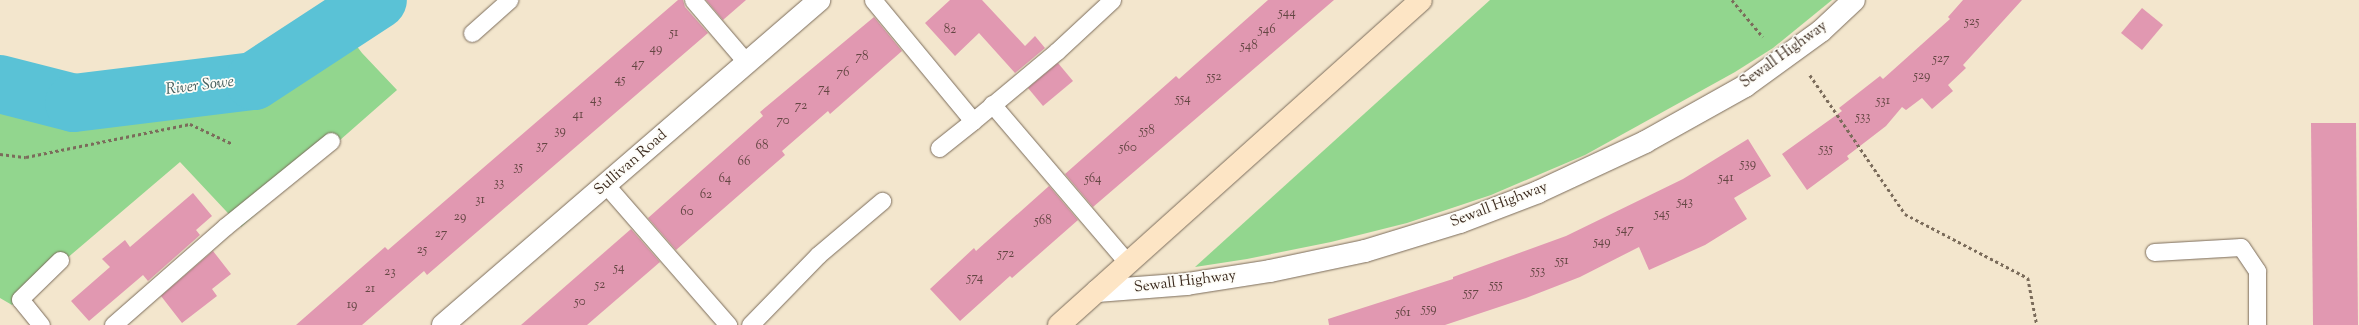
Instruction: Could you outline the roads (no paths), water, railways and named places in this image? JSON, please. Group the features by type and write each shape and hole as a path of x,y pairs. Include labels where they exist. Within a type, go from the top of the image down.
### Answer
{"street":[{"name":"Sullivan Road","path":"443,325 819,0"},
{"name":"Sewall Highway","path":"1059,325 1421,0"},
{"name":"Sewall Highway","path":"1097,291 1187,284 1270,270 1365,251 1460,222 1538,192 1645,142 1745,86 1821,30 1854,0"}],"lane":[{"path":"472,33 510,0"},
{"path":"693,0 747,63"},
{"path":"874,0 973,121"},
{"path":"939,148 1057,51 1112,0"},
{"path":"992,104 1128,263"},
{"path":"113,325 226,226 331,141"},
{"path":"606,185 728,325"},
{"path":"750,325 818,255 882,201"},
{"path":"2154,252 2240,247 2257,271 2257,325"},
{"path":"41,325 20,299 60,260"}],"waterway":[{"name":"River Sowe","path":"0,84 74,103 254,81 378,0"}]}
